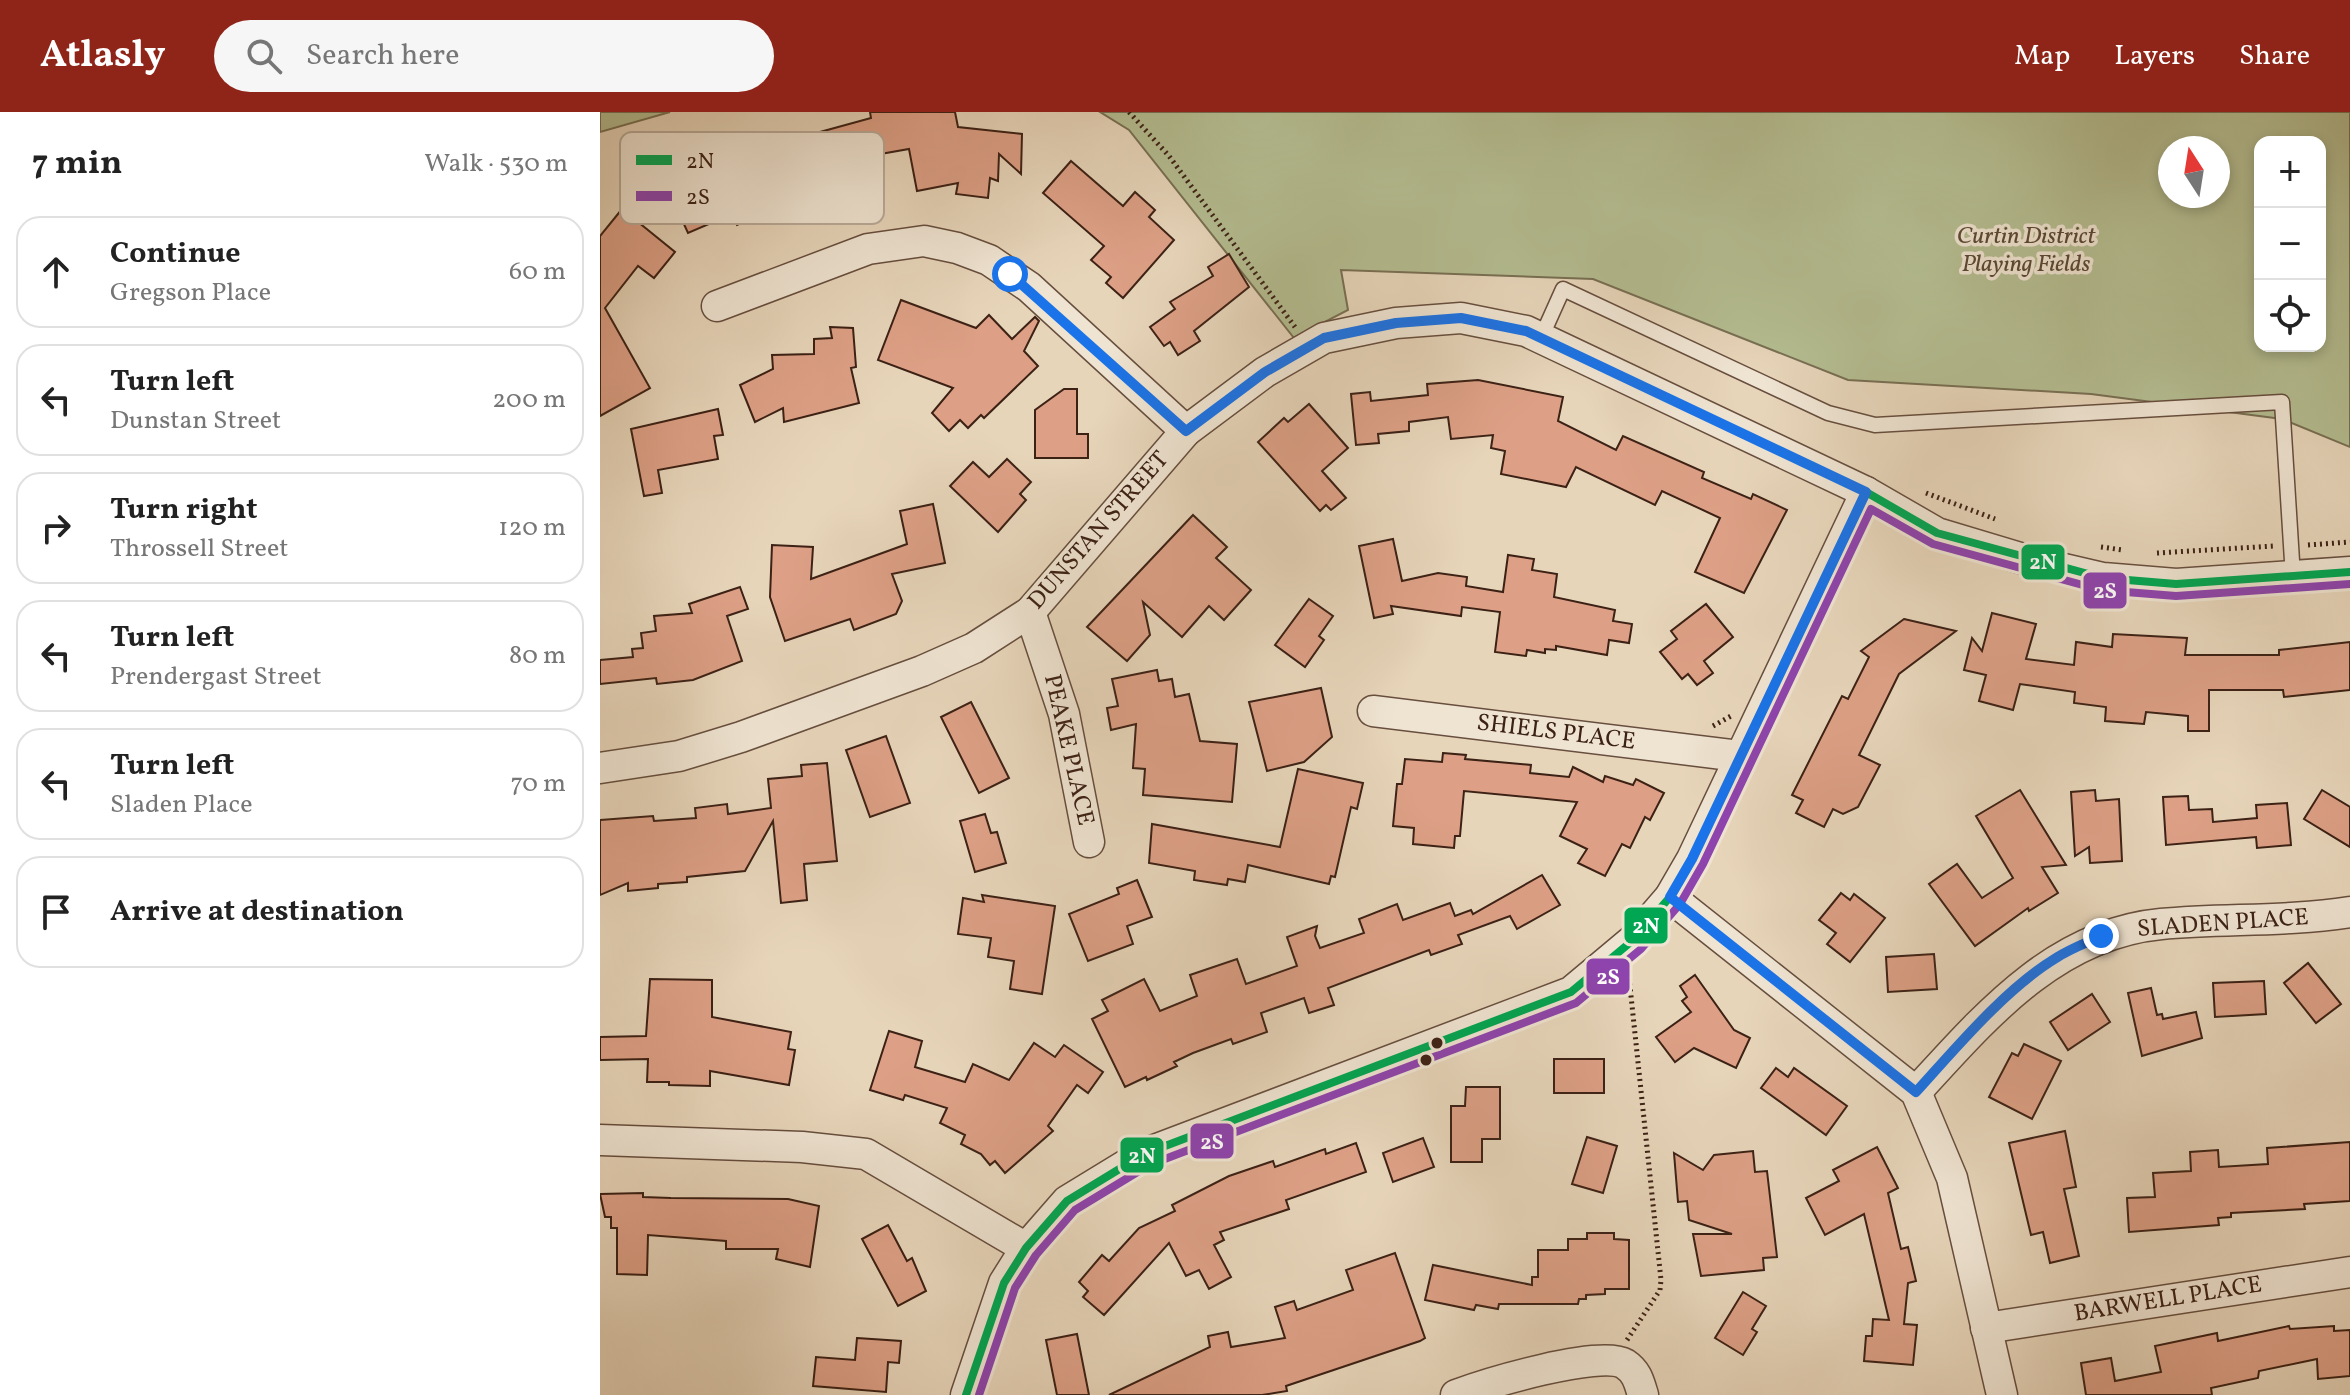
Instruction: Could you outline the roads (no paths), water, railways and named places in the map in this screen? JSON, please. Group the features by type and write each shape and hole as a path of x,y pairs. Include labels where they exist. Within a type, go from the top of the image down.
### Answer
{"street":[{"path":"717,306 868,249 924,241 957,248 989,260 1029,287 1186,431"},
{"name":"DUNSTAN STREET","path":"600,768 679,756 922,671 974,648 1030,612 1186,431 1265,372 1305,334 1324,338 1396,323 1461,318 1526,331 1866,492 1937,533 2103,578 2176,584 2350,572"},
{"path":"966,1395 1004,1283 1026,1248 1067,1201 1144,1154 1500,1022 1571,992 1632,941 1670,897 1692,859 1866,492"},
{"name":"PEAKE PLACE","path":"1030,612 1064,714 1089,842"},
{"name":"SHIELS PLACE","path":"1373,711 1739,756"},
{"path":"1670,897 1916,1092 1952,1178 2002,1395"},
{"name":"SLADEN PLACE","path":"1916,1092 1967,1036 2017,990 2055,958 2101,936 2158,924 2319,917 2350,912"},
{"path":"600,1140 802,1147 866,1154 1026,1248"},
{"name":"BARWELL PLACE","path":"1986,1328 2350,1272"},
{"path":"1456,1395 1489,1382 1604,1358 1637,1375 1643,1395"}],"lane":[{"path":"1541,338 1563,289 1828,413 1875,425 2282,402 2293,577"}],"park label":[{"name":"Curtin District Playing Fields","path":"2026,251"}]}
